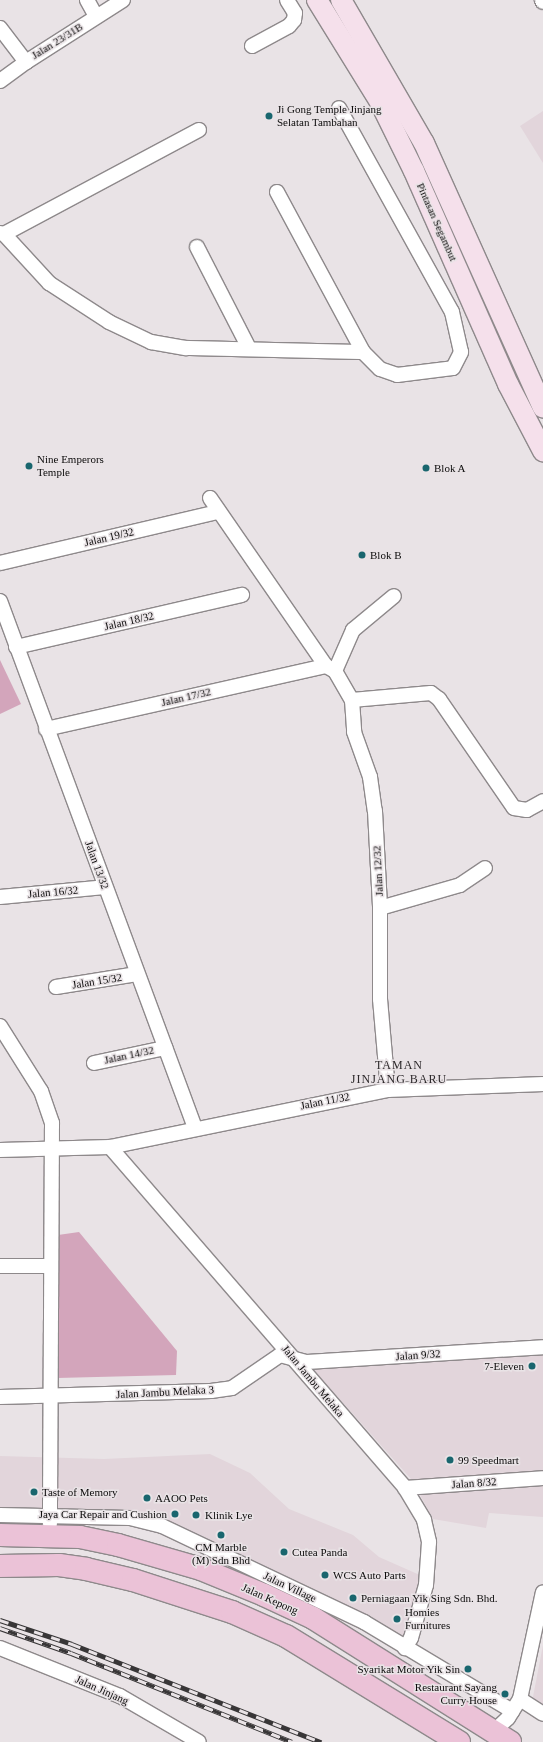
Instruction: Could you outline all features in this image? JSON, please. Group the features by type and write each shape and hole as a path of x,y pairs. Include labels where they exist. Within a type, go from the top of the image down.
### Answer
{"main road":[{"name":"Pintasan Segambut","path":"317,0 380,102 414,171 508,384 543,451"},
{"path":"325,0 343,42"},
{"name":"Pintasan Segambut","path":"341,0 424,143 543,408"},
{"name":"Jalan Kepong","path":"0,1535 50,1525 80,1537 148,1552 264,1594 313,1618 502,1737"},
{"path":"0,1566 59,1565 86,1568 140,1582 232,1612 286,1636 459,1742"}],"street":[{"name":"Jalan 23/31B","path":"87,0 96,16"},
{"name":"Jalan 23/31B","path":"0,80 23,58 123,0"},
{"path":"252,46 289,26 294,20 295,13 288,0"},
{"path":"0,28 23,58"},
{"path":"277,192 363,352 380,369 397,375 453,368 460,352 452,312 338,108"},
{"path":"199,130 2,234 49,283 109,322 150,342 186,348 249,348 363,352"},
{"path":"197,247 249,348"},
{"name":"Jalan 12/32","path":"210,498 218,512 331,668 352,700 354,732 370,777 376,811 380,908 380,999 388,1090"},
{"name":"Jalan 19/32","path":"0,562 218,512"},
{"name":"Jalan 18/32","path":"16,647 242,595"},
{"path":"331,668 353,630 394,596"},
{"name":"Jalan 13/32","path":"0,601 46,729 195,1128"},
{"name":"Jalan 17/32","path":"46,729 331,668"},
{"path":"352,700 431,693 439,699 514,808 527,810 543,801"},
{"path":"380,908 465,883 485,868"},
{"name":"Jalan 16/32","path":"0,897 105,887"},
{"name":"Jalan 15/32","path":"56,987 137,974"},
{"path":"0,1026 41,1091 49,1108 54,1149 50,1266 50,1525"},
{"name":"Jalan 14/32","path":"94,1063 165,1048"},
{"name":"Jalan 11/32","path":"0,1150 110,1146 388,1090 543,1084"},
{"name":"Jalan Jambu Melaka","path":"110,1146 293,1356 405,1488 424,1520 429,1542 426,1585 411,1638 405,1648"},
{"path":"0,1266 50,1266"},
{"name":"Jalan 9/32","path":"293,1356 307,1362 543,1347"},
{"name":"Jalan Jambu Melaka 3","path":"0,1396 210,1392 232,1388 280,1355 293,1356"},
{"name":"Jalan 8/32","path":"405,1488 543,1478"},
{"name":"Jalan Kepong","path":"0,1515 50,1525"},
{"name":"Jalan Village","path":"50,1525 130,1518 162,1526 364,1622 512,1711"},
{"path":"502,1737 512,1711 520,1699 543,1592"},
{"name":"Jalan Jinjang","path":"0,1648 120,1696 199,1742"},
{"path":"520,1699 543,1714"}],"shaded area":[{"path":"543,111 543,163 520,126"},
{"path":"0,660 21,704 0,714"},
{"path":"79,1232 177,1351 176,1375 57,1378 58,1235"},
{"path":"543,1352 543,1517 489,1513 486,1528 433,1519 412,1480 312,1368"},
{"path":"210,1454 250,1473 289,1509 353,1535 379,1557 422,1576 404,1641 163,1521 0,1510 0,1456 104,1459"},
{"path":"543,1645 543,1709 532,1702"}],"railway":[{"path":"0,1620 72,1644 321,1742"},
{"path":"0,1628 71,1653 292,1742"}],"place":[{"name":"Ji Gong Temple Jinjang Selatan Tambahan","path":"269,116"},
{"name":"Nine Emperors Temple","path":"29,466"},
{"name":"Blok A","path":"426,468"},
{"name":"Blok B","path":"362,555"},
{"name":"7-Eleven","path":"532,1366"},
{"name":"99 Speedmart","path":"450,1460"},
{"name":"Taste of Memory","path":"34,1492"},
{"name":"AAOO Pets","path":"147,1498"},
{"name":"Jaya Car Repair and Cushion","path":"175,1514"},
{"name":"Klinik Lye","path":"196,1515"},
{"name":"CM Marble (M) Sdn Bhd","path":"221,1535"},
{"name":"Cutea Panda","path":"284,1552"},
{"name":"WCS Auto Parts","path":"325,1575"},
{"name":"Perniagaan Yik Sing Sdn. Bhd.","path":"353,1598"},
{"name":"Homies Furnitures","path":"397,1619"},
{"name":"Syarikat Motor Yik Sin","path":"468,1669"},
{"name":"Restaurant Sayang Curry House","path":"505,1694"}],"district":[{"name":"TAMAN JINJANG BARU","path":"399,1073"}]}
